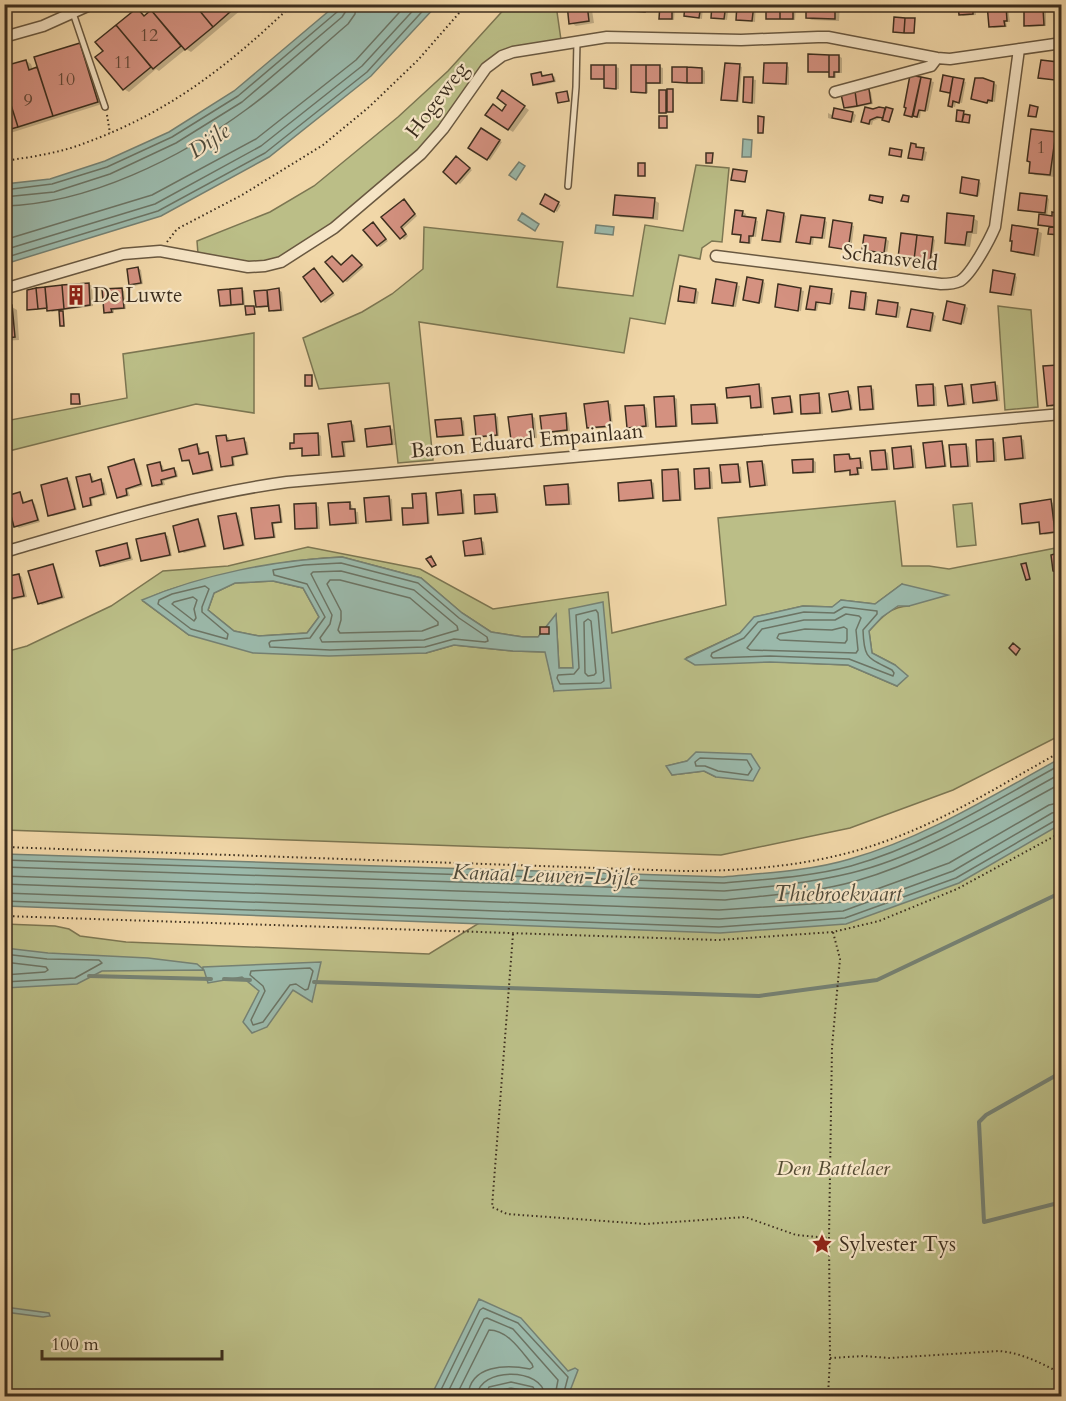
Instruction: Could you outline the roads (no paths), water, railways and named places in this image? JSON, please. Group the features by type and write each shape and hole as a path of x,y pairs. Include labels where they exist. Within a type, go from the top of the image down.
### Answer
{"street":[{"path":"4,37 43,26 92,4"},
{"name":"Hogeweg","path":"4,289 114,256 160,251 248,267 281,262 334,228 421,154 443,129 478,77 494,61 513,51 607,38 741,40 828,37 950,59 1062,43"},
{"name":"Schansveld","path":"716,256 941,284 959,282 965,277 990,240 995,227 1019,49"},
{"name":"Hogeweg","path":"835,92 931,66 937,58"},
{"name":"Baron Eduard Empainlaan","path":"4,552 206,496 265,485 1062,414"}],"lane":[{"path":"73,13 105,107"},
{"path":"568,186 576,87 577,41"}],"water":[{"name":"Dijle","path":"336,5 437,5 371,76 269,157 161,216 5,264 5,184 50,179 105,161 169,132 234,91"},
{"path":"743,139 752,140 751,157 742,157"},
{"path":"519,162 525,166 516,180 509,175"},
{"path":"522,213 539,224 535,231 518,220"},
{"path":"596,225 614,227 613,235 595,233"},
{"path":"342,557 421,578 462,613 491,632 538,637 556,614 559,668 573,668 569,609 603,602 611,688 554,691 545,652 454,645 426,653 329,656 253,653 189,635 142,600 190,583 240,570","holes":["273,581 303,588 319,617 307,633 259,636 234,631 208,610 214,593 235,583"]},
{"path":"902,584 948,595 909,606 898,606 882,617 869,631 872,653 895,665 908,676 897,686 848,665 770,662 695,665 685,659 740,633 754,617 803,606 832,607 841,600 875,604"},
{"path":"696,752 751,754 760,768 753,781 716,777 704,771 672,775 666,766 687,761"},
{"name":"Thiebroekvaart","path":"1061,758 1061,824 959,883 846,924 720,933 5,906 5,854 723,877 803,869 850,859 905,840 932,828"},
{"path":"5,948 48,953 148,958 197,964 203,969 203,967 321,962 312,1002 293,990 267,1027 252,1033 243,1022 259,991 242,977 208,983 204,970 102,971 77,984 5,988"},
{"path":"479,1299 521,1318 568,1371 575,1368 578,1370 568,1396 533,1396 530,1392 511,1388 492,1392 490,1396 431,1396"},
{"path":"5,1307 49,1313 50,1316 5,1312"}],"waterway":[{"path":"314,982 759,996 877,980 1062,892"},
{"path":"89,976 211,979"},
{"path":"224,979 250,980"},
{"path":"1062,1072 986,1115 979,1122 984,1222 1062,1202"}],"place":[{"name":"De Luwte","path":"76,295"},
{"name":"Sylvester Tys","path":"822,1244"}],"water label":[{"name":"Kanaal Leuven-Dijle","path":"545,875"}],"park label":[{"name":"Den Battelaer","path":"833,1168"}]}
